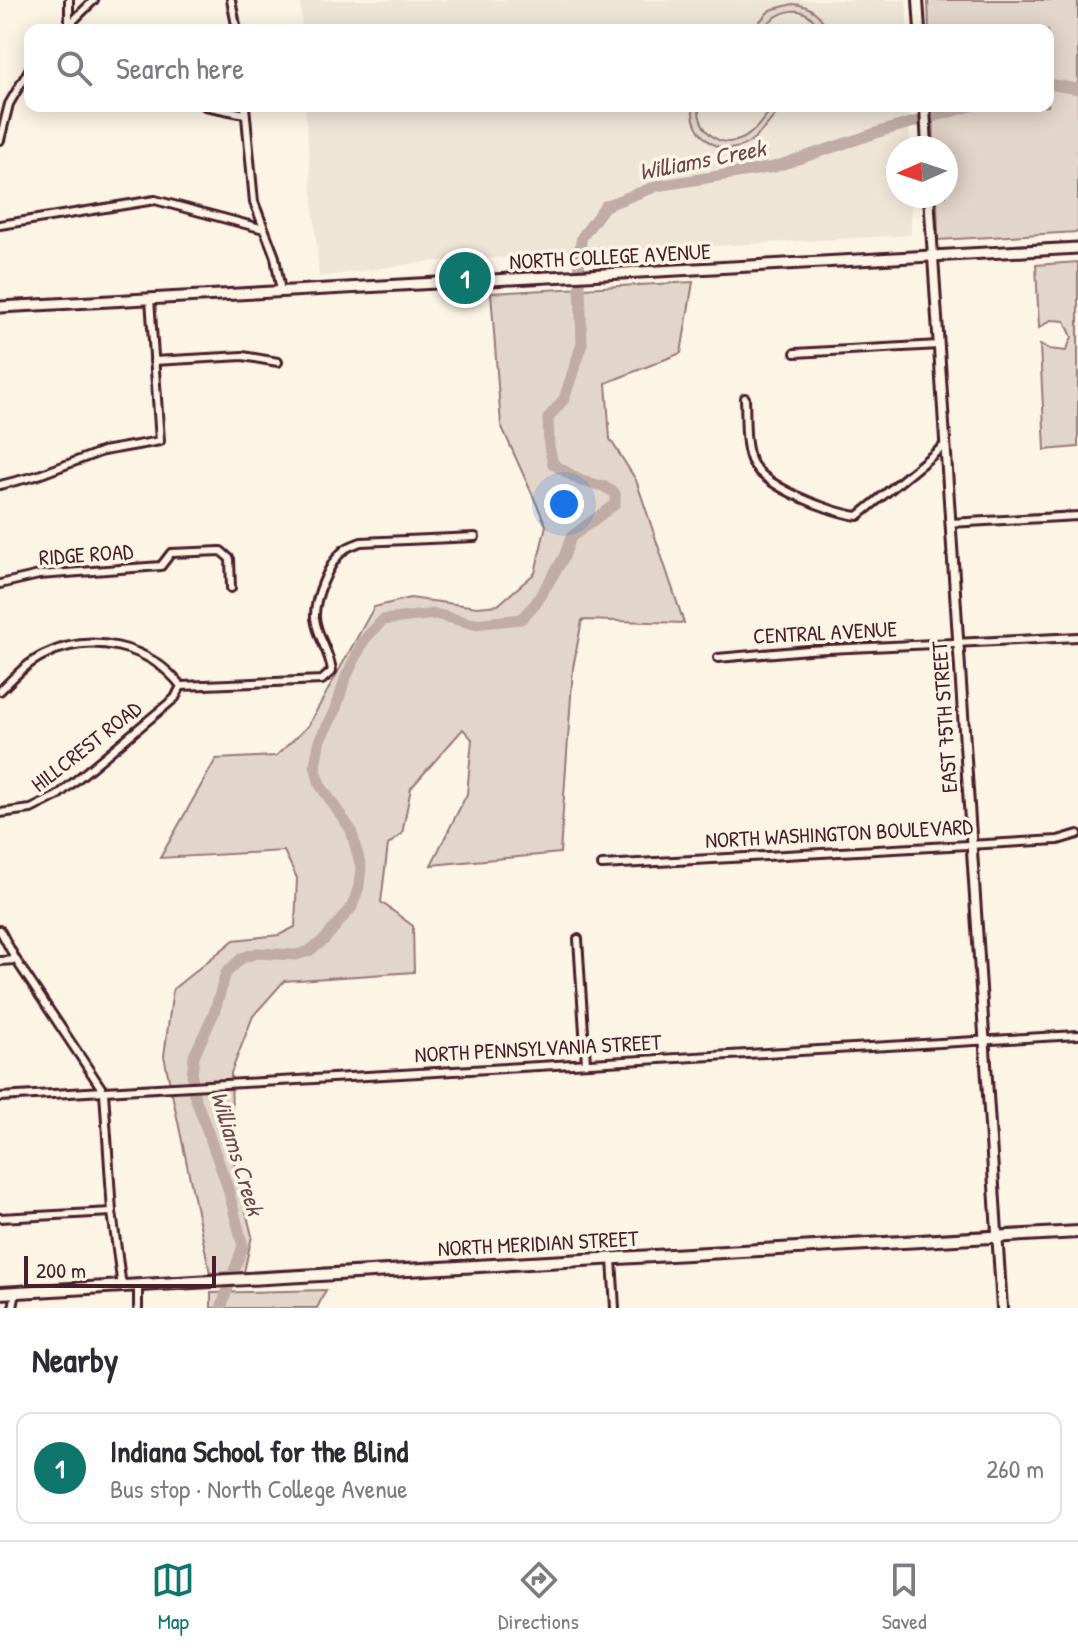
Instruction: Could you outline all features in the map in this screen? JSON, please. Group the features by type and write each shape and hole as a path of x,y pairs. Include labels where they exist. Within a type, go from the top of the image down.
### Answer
{"main road":[{"name":"NORTH COLLEGE AVENUE","path":"0,307 1078,248"},
{"name":"NORTH MERIDIAN STREET","path":"0,1293 1078,1232"}],"street":[{"path":"66,24 69,0"},
{"path":"70,24 94,0"},
{"path":"231,0 236,24"},
{"path":"918,0 920,24"},
{"path":"0,140 9,104 24,78"},
{"path":"245,112 254,202 275,257 281,292"},
{"path":"925,112 926,136"},
{"path":"0,225 155,200 264,229"},
{"name":"EAST 75TH STREET","path":"930,208 1002,1308"},
{"path":"0,485 36,476 103,451 160,441 150,299"},
{"path":"795,353 939,345"},
{"path":"154,361 243,356 278,362"},
{"path":"745,398 748,448 759,472 771,482 840,514 858,516 945,445"},
{"path":"950,523 1078,516"},
{"path":"0,691 42,656 64,647 94,643 115,645 142,654 162,667 181,686 322,680 332,671 330,656 319,633 316,606 334,562 345,549 361,542 475,537"},
{"name":"RIDGE ROAD","path":"0,584 39,575 161,566 171,553 221,551 230,559 231,588"},
{"name":"CENTRAL AVENUE","path":"718,658 741,654 1078,637"},
{"name":"HILLCREST ROAD","path":"0,813 31,809 57,796 175,698 181,686"},
{"name":"NORTH WASHINGTON BOULEVARD","path":"602,865 1058,840 1078,834"},
{"path":"0,930 16,960 104,1092 112,1212 122,1287"},
{"path":"578,939 586,1063"},
{"path":"0,961 16,960"},
{"name":"NORTH PENNSYLVANIA STREET","path":"0,1097 1078,1035"},
{"path":"0,1218 112,1212"},
{"path":"612,1259 615,1308"},
{"path":"138,1285 138,1308"},
{"path":"13,1308 16,1292"}],"shaded area":[{"path":"300,0 906,0 908,24 302,24"},
{"path":"928,0 1078,0 1078,232 938,240 937,208 958,208 958,136 934,136 933,112 1054,112 1054,24 929,24"},
{"path":"793,4 804,6 814,11 824,24 816,24 800,11 792,11 767,24 757,24 770,10"},
{"path":"305,112 909,112 910,136 886,136 886,208 911,208 911,235 426,262 319,277"},
{"path":"693,112 699,112 711,135 725,142 733,142 747,136 769,112 778,112 753,140 728,148 709,142"},
{"path":"1078,262 1078,447 1045,450 1040,345 1066,351 1072,337 1065,321 1051,320 1039,328 1036,265"},
{"path":"693,282 681,353 606,383 610,439 636,480 684,623 582,620 573,668 560,853 431,865 467,794 472,739 463,729 411,788 402,834 388,845 381,902 413,926 414,972 284,981 253,1016 231,1073 233,1157 252,1236 244,1272 210,1273 164,1056 173,989 234,940 279,935 295,927 297,878 284,851 160,858 216,759 276,756 308,726 374,607 410,598 477,607 498,605 535,573 546,525 501,425 491,293"},
{"path":"326,1290 317,1308 211,1308 211,1293"}],"waterway":[{"name":"Williams Creek","path":"1054,85 1078,89"},
{"name":"Williams Creek","path":"221,1308 243,1246 227,1185 194,1094 194,1056 214,1013 226,973 242,958 257,953 296,955 309,951 324,940 352,907 361,867 351,830 320,785 315,765 320,739 335,712 345,679 364,640 383,620 435,614 474,624 521,619 549,582 564,557 571,537 615,504 615,493 603,486 581,481 553,464 549,446 548,418 564,399 582,344 579,253 582,237 605,206 657,186 774,167 950,112"}],"place":[{"name":"Indiana School for the Blind","path":"465,278"}]}
